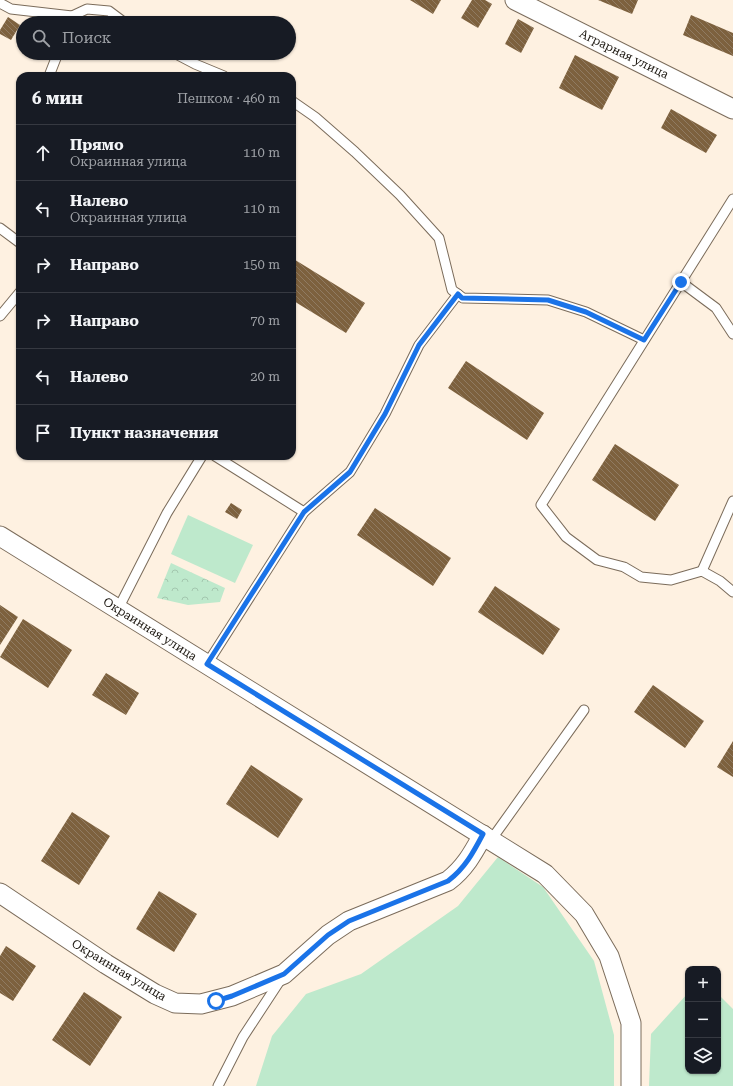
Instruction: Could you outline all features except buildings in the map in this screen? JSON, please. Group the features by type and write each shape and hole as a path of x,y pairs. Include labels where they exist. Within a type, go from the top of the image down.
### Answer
{"street":[{"name":"Аграрная улица","path":"515,0 733,108"},
{"name":"Окраинная улица","path":"0,536 545,874 584,914 608,956 630,1023 632,1086"},
{"name":"Окраинная улица","path":"0,893 106,964 155,994 175,1003 201,1004 232,996 284,974 328,935 349,921 448,881 460,872 487,837"}],"lane":[{"path":"0,3 11,9 53,16"},
{"path":"76,16 88,9 109,11 116,16"},
{"path":"51,72 55,60"},
{"path":"187,60 214,72"},
{"path":"296,104 315,117 355,152 400,195 439,238 452,290 462,298 548,300 586,312 644,340"},
{"path":"733,199 541,504 566,536 598,560 624,567 642,577 671,580 702,571 720,581 733,592"},
{"path":"0,228 16,240"},
{"path":"681,282 716,308 733,334"},
{"path":"207,664 304,512 350,472 385,414 419,345 458,294"},
{"path":"0,316 16,297"},
{"path":"118,609 167,514 200,460"},
{"path":"221,460 304,512"},
{"path":"702,571 733,501"},
{"path":"487,837 584,710"},
{"path":"218,1086 243,1037 284,974"}],"green space":[{"path":"188,515 253,545 235,583 171,554"},
{"path":"171,563 225,588 220,602 188,605 157,598"},
{"path":"498,857 543,887 594,961 614,1035 614,1086 256,1086 272,1036 306,994 361,974 458,906"},
{"path":"685,996 685,1074 721,1074 721,997 733,1009 733,1086 649,1086 651,1034"}],"route":[{"path":"216,1001 232,996 284,974 328,935 349,921 374,909 433,888 448,881 460,872 469,860 483,834 207,664 304,512 350,472 385,414 419,345 458,294 462,298 548,300 586,312 644,340 681,282"}]}
